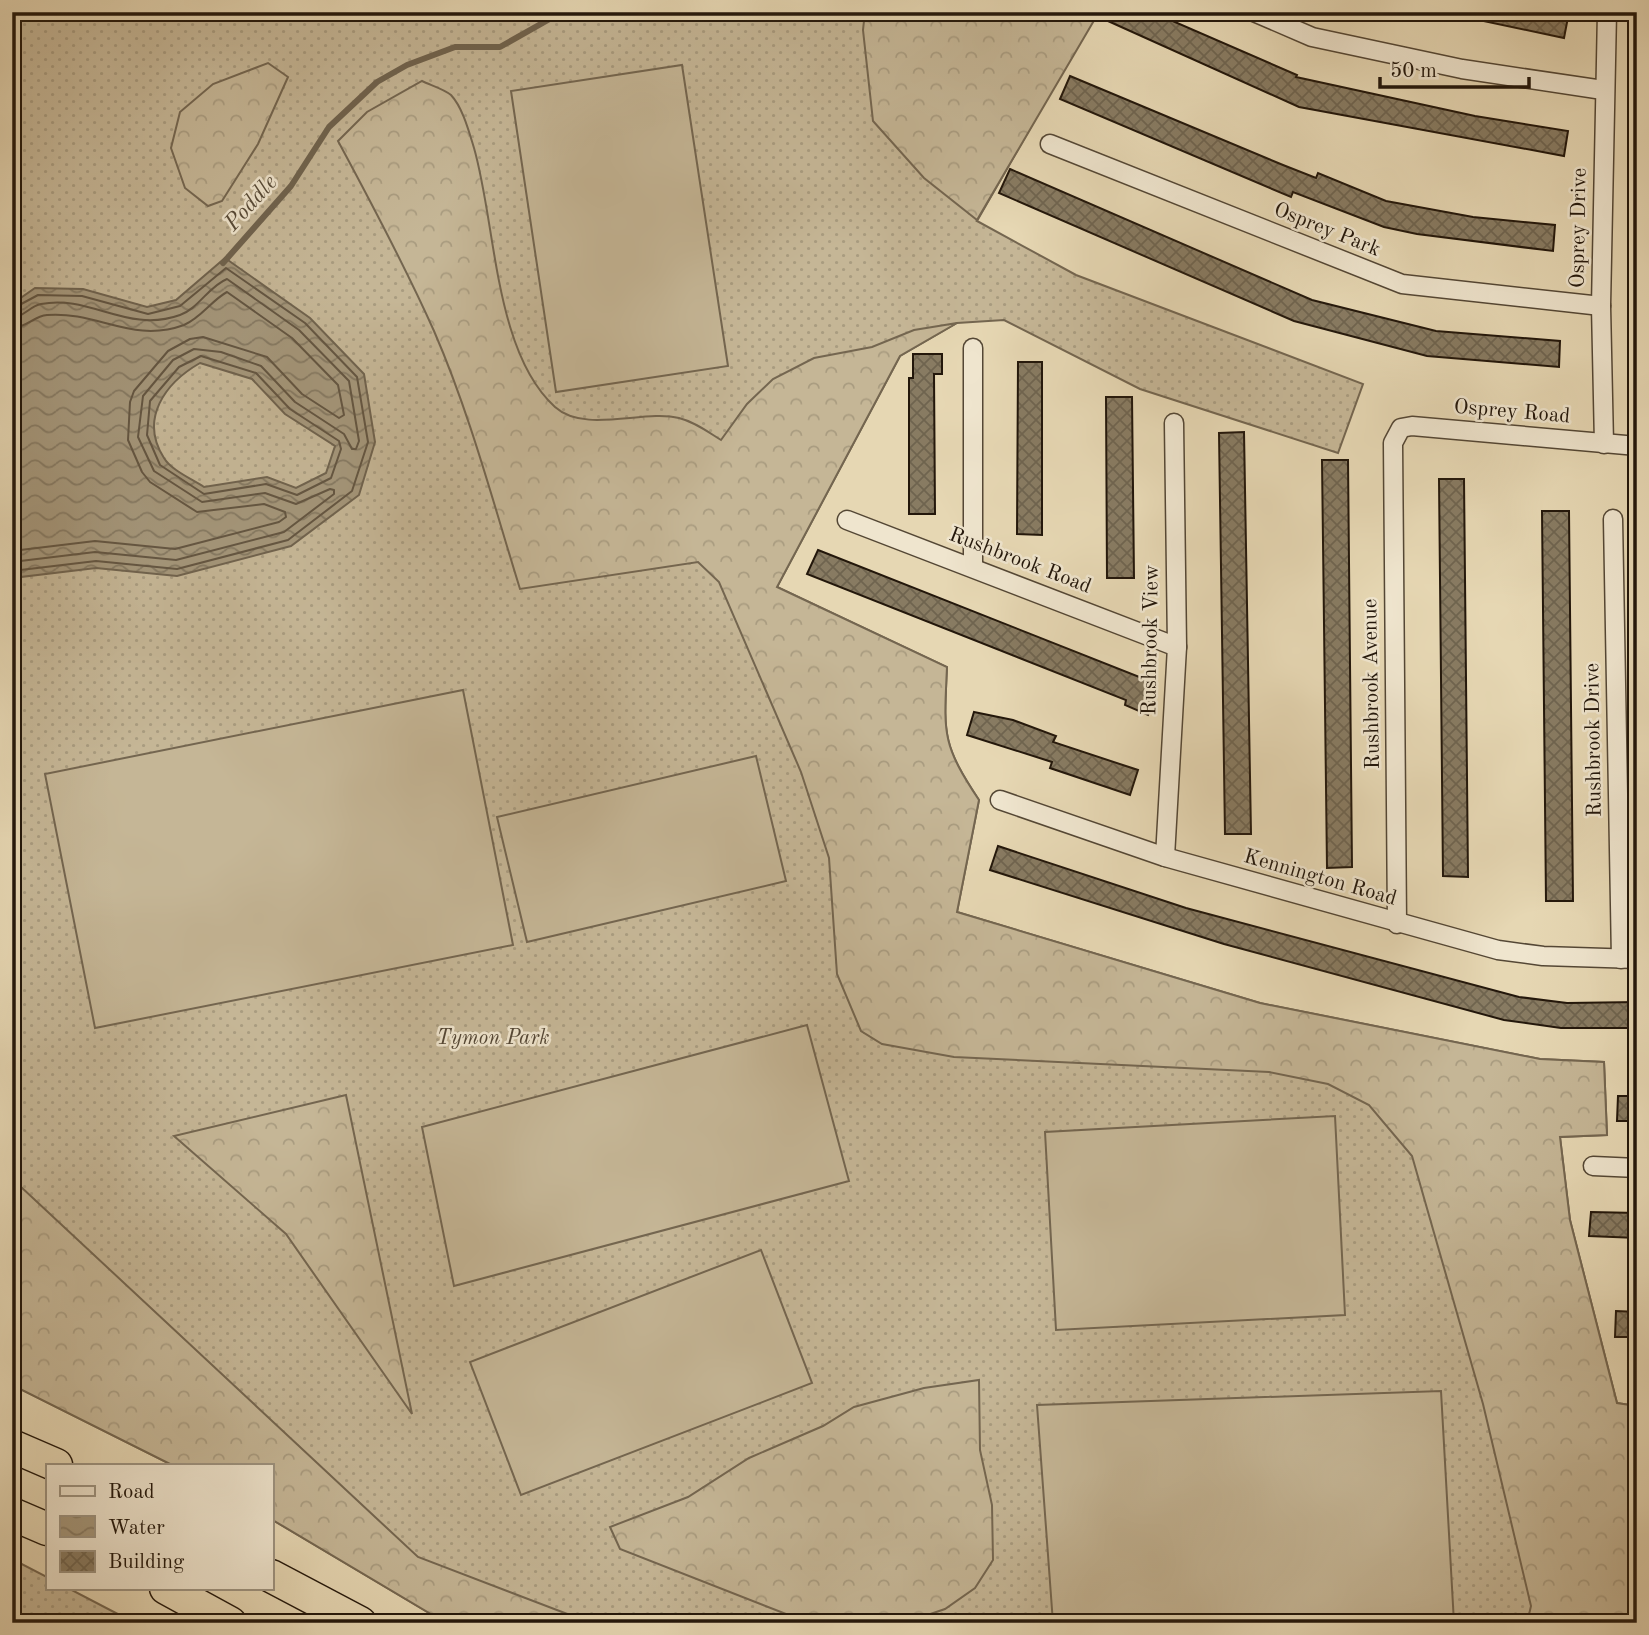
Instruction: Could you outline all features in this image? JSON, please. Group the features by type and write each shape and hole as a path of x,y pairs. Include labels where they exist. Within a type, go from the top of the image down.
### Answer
{"highway":[{"path":"12,1446 54,1464"},
{"path":"12,1514 46,1529"},
{"path":"273,1577 360,1623"},
{"path":"170,1590 230,1623"}],"street":[{"path":"1254,12 1312,37 1462,69 1603,90"},
{"name":"Osprey Drive","path":"1604,444 1601,306 1603,90 1607,12"},
{"name":"Osprey Park","path":"1050,144 1402,284 1601,306"},
{"path":"973,566 974,348"},
{"name":"Rushbrook View","path":"1165,857 1177,647 1174,423"},
{"name":"Osprey Road","path":"1393,443 1401,428 1412,426 1637,446"},
{"name":"Rushbrook Avenue","path":"1393,443 1397,924"},
{"name":"Rushbrook Drive","path":"1612,519 1629,959"},
{"name":"Rushbrook Road","path":"847,520 973,566 1177,647"},
{"name":"Kennington Road","path":"1000,800 1165,857 1397,924 1498,950 1543,956 1629,959"},
{"path":"1593,1166 1637,1168"}],"green space":[{"name":"Tymon Park","path":"12,12 1097,12 977,221 1076,275 1363,384 1338,453 1140,389 1004,320 957,323 900,356 777,587 947,667 945,708 951,750 979,800 957,912 1260,1003 1540,1059 1604,1062 1607,1135 1560,1137 1570,1220 1617,1403 1637,1406 1637,1623 446,1623 273,1520 273,1464 170,1464 12,1385"},
{"path":"865,12 1099,12 977,220 924,178 873,121 863,30"},
{"path":"268,63 288,77 258,144 222,201 208,206 185,188 171,148 180,112 213,84"},
{"path":"682,65 728,366 556,392 511,91"},
{"path":"422,81 451,95 462,113 481,179 508,321 520,354 535,383 555,407 568,415 598,420 649,416 679,418 721,440 747,404 773,379 814,358 872,347 914,330 957,323 900,356 777,587 947,667 945,708 951,750 979,800 957,912 1260,1003 1540,1059 1604,1062 1607,1135 1560,1137 1570,1220 1617,1403 1637,1406 1637,1623 1527,1623 1531,1606 1483,1404 1412,1156 1369,1105 1328,1084 1269,1072 954,1057 882,1044 861,1031 837,974 829,858 801,772 719,582 698,562 520,589 447,362 400,259 338,141 367,112"},
{"path":"463,690 513,945 95,1028 45,774"},
{"path":"756,756 786,881 527,942 497,817"},
{"path":"807,1025 849,1181 454,1286 422,1127"},
{"path":"346,1095 412,1414 286,1234 174,1136"},
{"path":"1335,1116 1345,1315 1056,1330 1045,1132"},
{"path":"20,1186 418,1557 591,1623 446,1623 273,1520 273,1464 170,1464 12,1385 12,1188"},
{"path":"761,1250 812,1383 521,1495 470,1362"},
{"path":"979,1380 980,1450 992,1505 993,1560 975,1588 945,1609 904,1623 809,1623 620,1549 610,1527 688,1497 749,1458 823,1426 854,1407 924,1388"},
{"path":"1441,1391 1454,1623 1053,1623 1037,1405"},
{"path":"12,1559 46,1576 46,1590 72,1590 135,1623 12,1623"}],"water":[{"path":"225,258 310,318 364,374 375,442 359,495 291,546 177,576 96,568 12,578 12,304 35,288 83,289 147,307 176,300","holes":["200,363 252,379 285,414 335,446 326,473 296,488 267,477 204,487 167,462 157,444 155,416 160,403 176,381"]}],"building":[{"path":"1088,12 1163,12 1161,16 1297,75 1296,77 1475,116 1568,131 1564,156 1299,107"},
{"path":"1475,12 1569,12 1564,38 1474,19"},
{"path":"1070,76 1283,165 1316,178 1318,173 1386,201 1473,217 1555,225 1553,251 1417,234 1384,227 1293,192 1291,197 1060,99"},
{"path":"1010,169 1312,300 1436,331 1560,341 1559,367 1427,356 1294,321 999,193"},
{"path":"913,354 942,354 942,374 934,374 935,514 909,514 909,378 913,378"},
{"path":"1018,362 1042,362 1042,535 1017,534"},
{"path":"1106,397 1132,397 1134,578 1107,578"},
{"path":"1244,432 1251,834 1225,834 1219,433"},
{"path":"1322,460 1348,460 1352,867 1327,868"},
{"path":"1439,479 1464,479 1468,877 1443,876"},
{"path":"1542,511 1569,511 1573,901 1546,901"},
{"path":"818,550 1152,682 1154,694 1148,715 1125,705 1126,700 807,574"},
{"path":"974,712 1013,720 1056,736 1053,742 1138,770 1130,795 1050,768 1052,762 967,735"},
{"path":"998,846 1186,908 1519,997 1567,1003 1637,1002 1637,1028 1561,1028 1504,1020 1224,944 990,870"},
{"path":"1618,1096 1637,1096 1637,1121 1617,1121"},
{"path":"1591,1212 1637,1213 1637,1238 1589,1236"},
{"path":"1616,1311 1637,1312 1637,1337 1615,1337"}],"waterway":[{"name":"Poddle","path":"223,263 291,186 329,127 377,82 407,65 455,47 500,47 562,12"}]}
